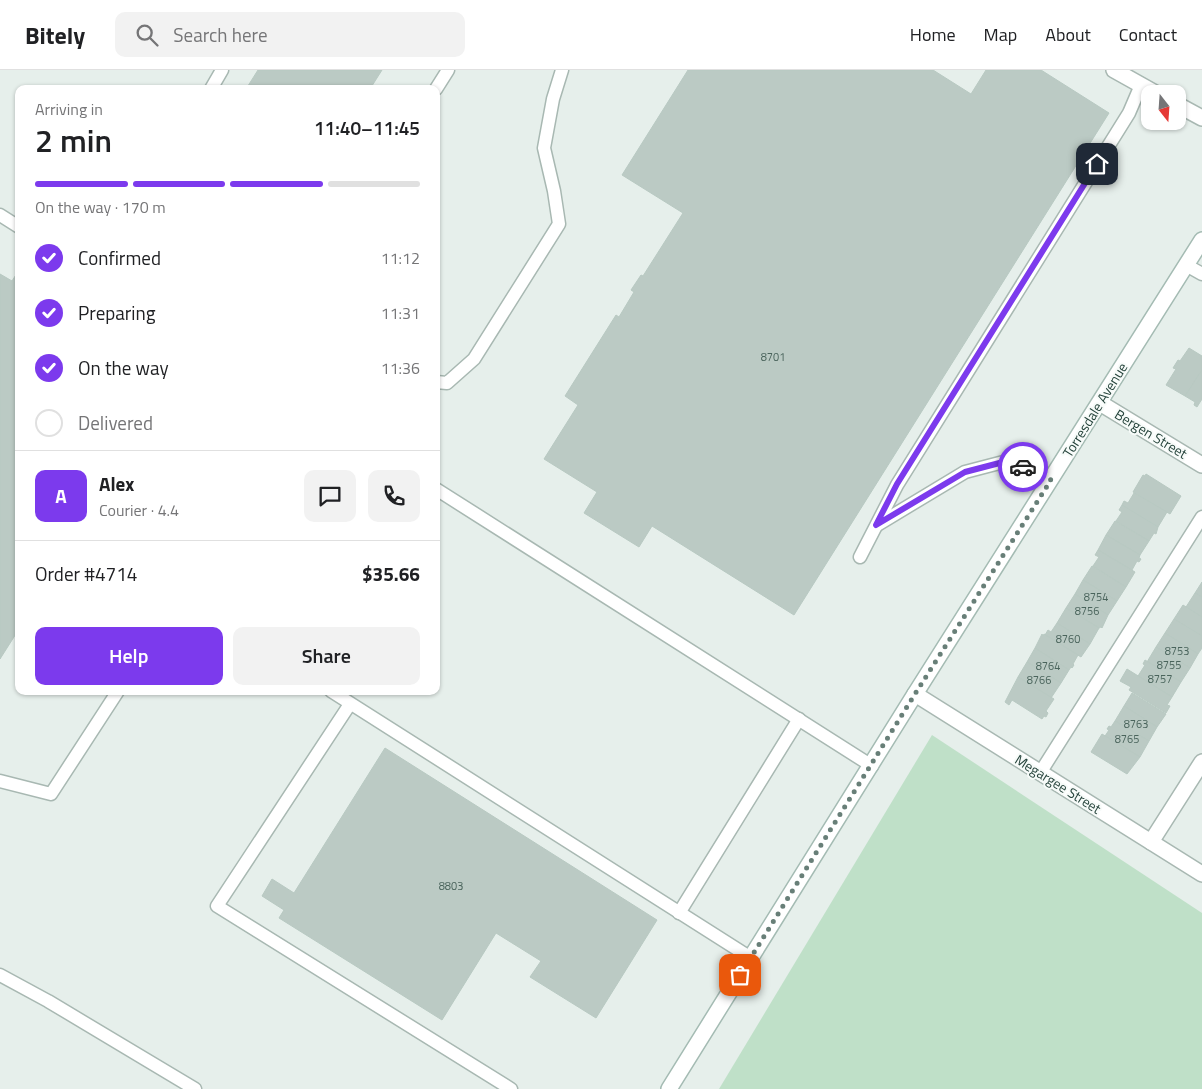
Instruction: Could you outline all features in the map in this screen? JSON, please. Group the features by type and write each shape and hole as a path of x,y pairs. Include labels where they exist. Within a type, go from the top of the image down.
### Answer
{"street":[{"path":"1114,70 1140,85"},
{"path":"1186,109 1202,118"},
{"name":"Torresdale Avenue","path":"669,1089 872,766 915,694 1202,240"},
{"name":"Bergen Street","path":"1100,402 1202,465"},
{"name":"Megargee Street","path":"915,694 1202,874"},
{"path":"1151,842 1202,762"}],"lane":[{"path":"213,85 222,70"},
{"path":"439,85 448,70"},
{"path":"440,382 447,383 474,359 559,224 544,148 553,99 562,70"},
{"path":"860,558 897,484 1129,113 1140,85"},
{"path":"0,215 15,224"},
{"path":"1186,266 1202,274"},
{"path":"876,525 965,472 1011,460 1051,480"},
{"path":"440,492 872,766"},
{"path":"1040,772 1202,517"},
{"path":"0,781 50,794 115,695"},
{"path":"337,695 751,958"},
{"path":"350,704 217,906 511,1089"},
{"path":"679,913 799,719"},
{"path":"0,975 48,1001 195,1089"}],"green space":[{"path":"932,735 1202,913 1202,1089 719,1089"}],"building":[{"path":"258,70 382,70 373,85 249,85"},
{"path":"688,70 933,70 971,94 986,70 1041,70 1109,113 794,615 652,526 639,547 584,513 597,492 544,459 578,405 565,396 616,315 619,317 634,292 631,290 641,275 643,276 683,213 622,175"},
{"path":"0,274 12,281 15,276 15,635 0,659"},
{"path":"1189,348 1202,356 1202,370 1185,396 1166,385 1176,369 1173,368"},
{"path":"1202,370 1202,399 1197,407 1194,405 1195,402 1185,396"},
{"path":"1146,474 1181,496 1170,514 1133,492 1143,475 1145,476"},
{"path":"1134,493 1167,512 1158,527 1122,505 1124,501 1128,503"},
{"path":"1122,505 1158,527 1156,534 1154,533 1149,541 1116,521 1122,512 1119,510"},
{"path":"1115,521 1149,541 1140,555 1106,535"},
{"path":"1106,535 1140,555 1139,558 1141,559 1139,562 1137,561 1132,570 1098,550"},
{"path":"1098,550 1135,572 1126,587 1093,566 1099,557 1095,555"},
{"path":"1092,566 1126,587 1117,601 1083,580"},
{"path":"1083,580 1117,601 1108,615 1075,594"},
{"path":"1202,582 1202,597 1195,593"},
{"path":"1195,593 1202,597 1202,617 1186,607"},
{"path":"1075,594 1108,615 1102,628 1066,608"},
{"path":"1183,605 1202,617 1202,636 1174,619"},
{"path":"1066,608 1099,628 1090,644 1057,623"},
{"path":"1174,619 1202,636 1202,648 1198,654 1165,633"},
{"path":"1057,623 1090,644 1081,657 1045,635 1048,630 1051,632"},
{"path":"1165,633 1198,654 1190,668 1156,647"},
{"path":"1042,634 1078,655 1072,668 1069,670 1035,648"},
{"path":"1156,647 1190,668 1181,682 1147,662"},
{"path":"1035,648 1069,670 1061,683 1027,662"},
{"path":"1145,660 1181,682 1172,697 1138,676 1145,665 1143,664"},
{"path":"1027,662 1061,683 1051,698 1018,677"},
{"path":"1127,669 1172,697 1167,705 1170,706 1166,713 1129,690 1131,687 1120,681"},
{"path":"1018,677 1054,699 1046,711 1048,713 1046,717 1044,716 1042,719 1012,700 1009,705 1005,702"},
{"path":"1132,693 1166,714 1157,727 1124,706"},
{"path":"1124,706 1157,727 1149,741 1115,721"},
{"path":"1115,721 1149,741 1140,757 1105,736 1109,726 1111,727"},
{"path":"1102,734 1140,757 1127,774 1091,752"},
{"path":"385,748 657,920 596,1018 530,977 541,961 496,933 442,1020 279,918 284,910 262,896 272,879 294,893"}],"way so far":[{"path":"740,975 1051,480 1023,467"}],"route":[{"path":"1023,467 1011,460 965,472 876,525 897,484 1097,164"}]}
